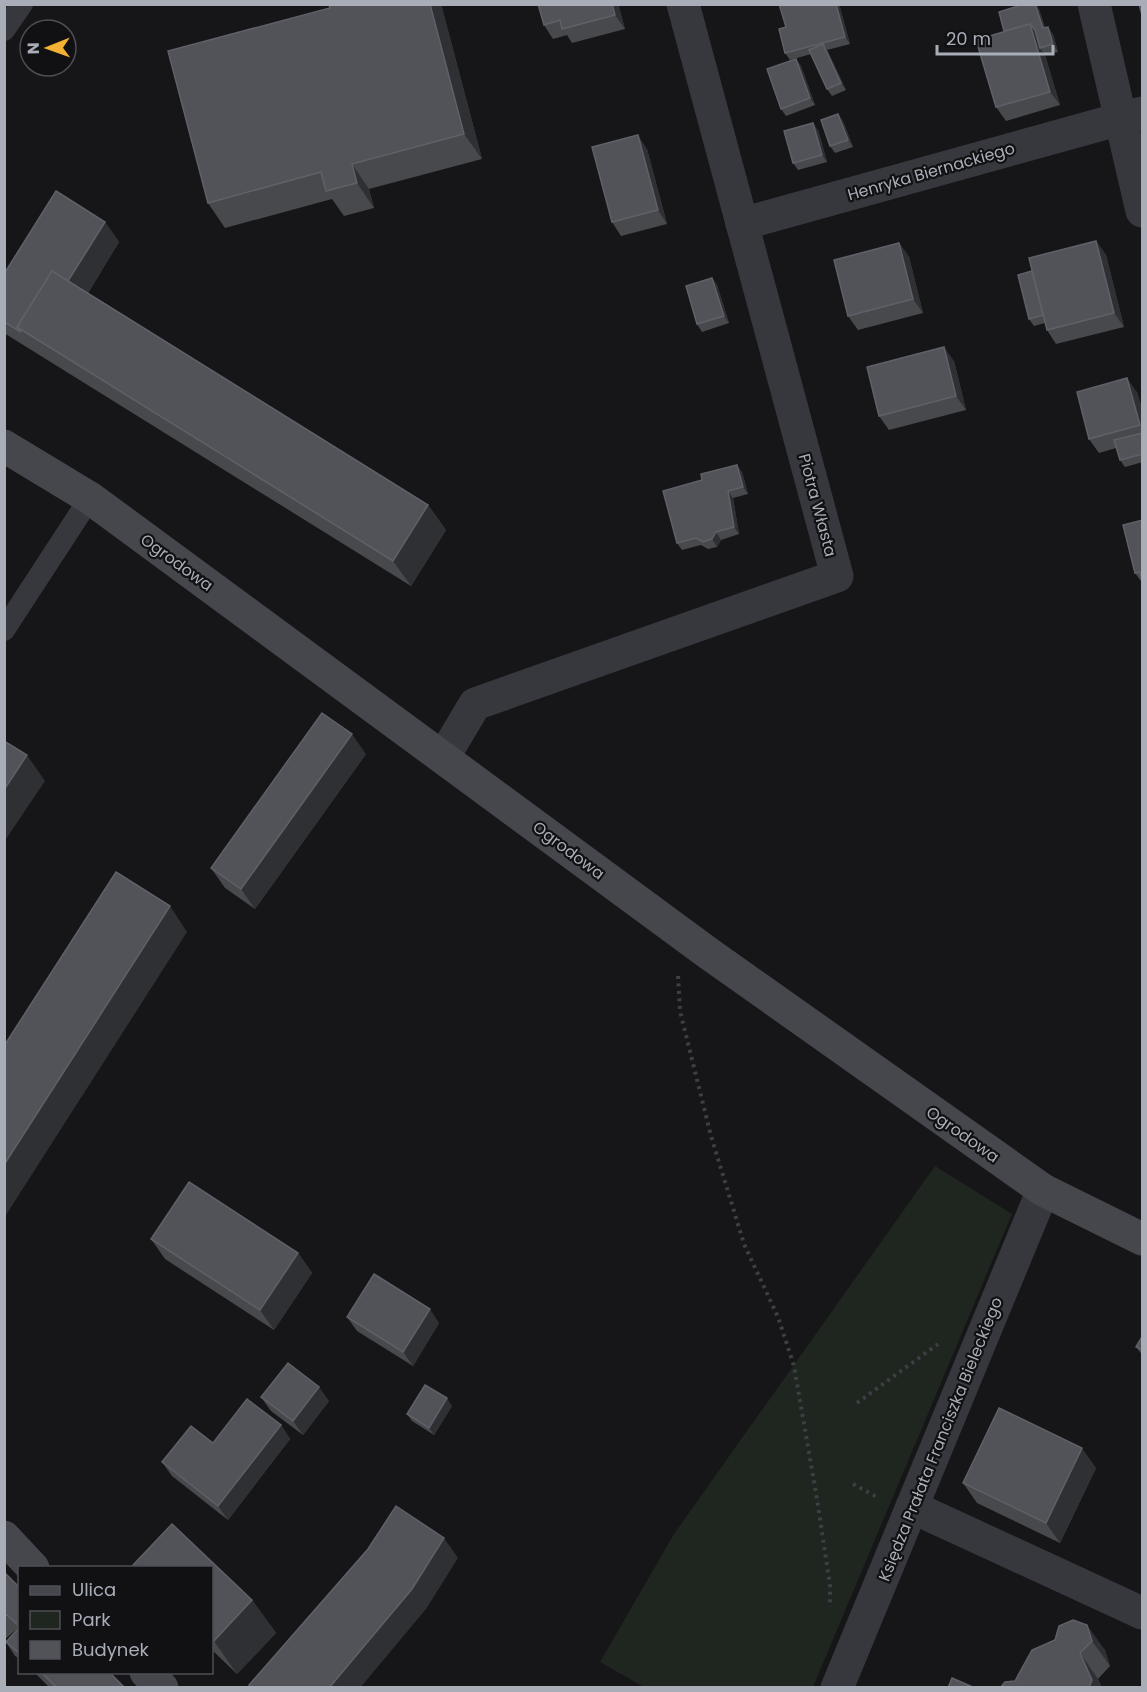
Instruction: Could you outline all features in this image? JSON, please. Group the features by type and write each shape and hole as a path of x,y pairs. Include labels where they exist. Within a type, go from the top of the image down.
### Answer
{"street":[{"name":"Piotra Własta","path":"444,756 475,704 837,576 682,4"},
{"path":"1094,4 1132,115 1143,211"},
{"name":"Henryka Biernackiego","path":"742,224 1132,115"},
{"name":"Ogrodowa","path":"4,446 90,498 444,756 708,953 1043,1190 1143,1239"},
{"name":"Księdza Prałata Franciszka Bieleckiego","path":"837,1688 1043,1190"},
{"path":"912,1508 1143,1613"},
{"path":"4,1537 31,1566"},
{"path":"148,1674 162,1688"}],"lane":[{"path":"4,30 22,4"},
{"path":"4,630 90,498"}],"path":[{"path":"678,970 680,1011 711,1136 744,1244 778,1317 794,1366 828,1573 830,1619"},
{"path":"857,1403 890,1380"}],"green space":[{"path":"935,1166 1012,1214 813,1687 644,1687 600,1662 674,1534"}],"building":[{"path":"329,4 430,4 464,134 352,164 357,183 326,191 321,172 208,203 168,51 330,8"},
{"path":"538,4 612,4 615,15 562,29 560,20 544,25"},
{"path":"779,4 836,4 845,37 785,53 779,29 786,27"},
{"path":"1024,4 1035,4 1043,28 1048,27 1053,44 1040,48 1035,30 1030,24 1004,31 999,12"},
{"path":"1139,4 1143,4 1143,15 1142,15"},
{"path":"1030,24 1050,92 996,107 976,40"},
{"path":"823,44 841,83 827,89 809,50"},
{"path":"796,59 810,98 781,109 767,69"},
{"path":"838,114 848,140 830,146 821,120"},
{"path":"813,123 822,155 793,163 784,131"},
{"path":"638,135 658,210 612,222 592,147"},
{"path":"56,191 105,222 68,281 52,271 17,327 21,332 4,322 4,274"},
{"path":"1096,241 1114,313 1047,330 1029,258"},
{"path":"899,243 913,299 848,316 834,260"},
{"path":"52,271 428,505 393,561 17,327"},
{"path":"1032,271 1043,315 1029,319 1018,275"},
{"path":"712,278 724,316 697,324 686,286"},
{"path":"944,347 956,396 879,416 867,367"},
{"path":"1127,378 1140,425 1089,439 1077,392"},
{"path":"1143,433 1143,454 1120,460 1114,440"},
{"path":"737,465 743,487 728,491 734,527 716,532 712,539 703,542 696,538 677,543 663,491 702,480 701,474"},
{"path":"1143,520 1143,584 1140,572 1135,573 1123,525"},
{"path":"322,713 352,734 241,889 211,868"},
{"path":"4,741 27,755 4,790"},
{"path":"116,872 170,906 4,1165 4,1046"},
{"path":"189,1182 298,1253 260,1310 151,1239"},
{"path":"374,1274 430,1309 403,1352 347,1317"},
{"path":"1143,1335 1143,1350 1136,1347"},
{"path":"288,1363 319,1387 293,1421 261,1397"},
{"path":"425,1385 447,1398 429,1428 407,1414"},
{"path":"247,1399 281,1425 218,1506 162,1462 191,1426 213,1443"},
{"path":"999,1408 1082,1448 1046,1523 963,1483"},
{"path":"396,1506 444,1538 412,1589 329,1688 251,1688 249,1685 368,1549"},
{"path":"172,1524 252,1600 214,1641 213,1566 133,1565"},
{"path":"4,1572 18,1586 18,1625 7,1615 4,1617"},
{"path":"1073,1620 1087,1625 1092,1641 1080,1653 1092,1680 1089,1688 1000,1688 1005,1682 1015,1681 1032,1650 1055,1640 1059,1626"},
{"path":"18,1629 18,1652 6,1642"},
{"path":"43,1674 111,1674 125,1688 57,1688"},
{"path":"952,1678 975,1688 948,1688"}]}
